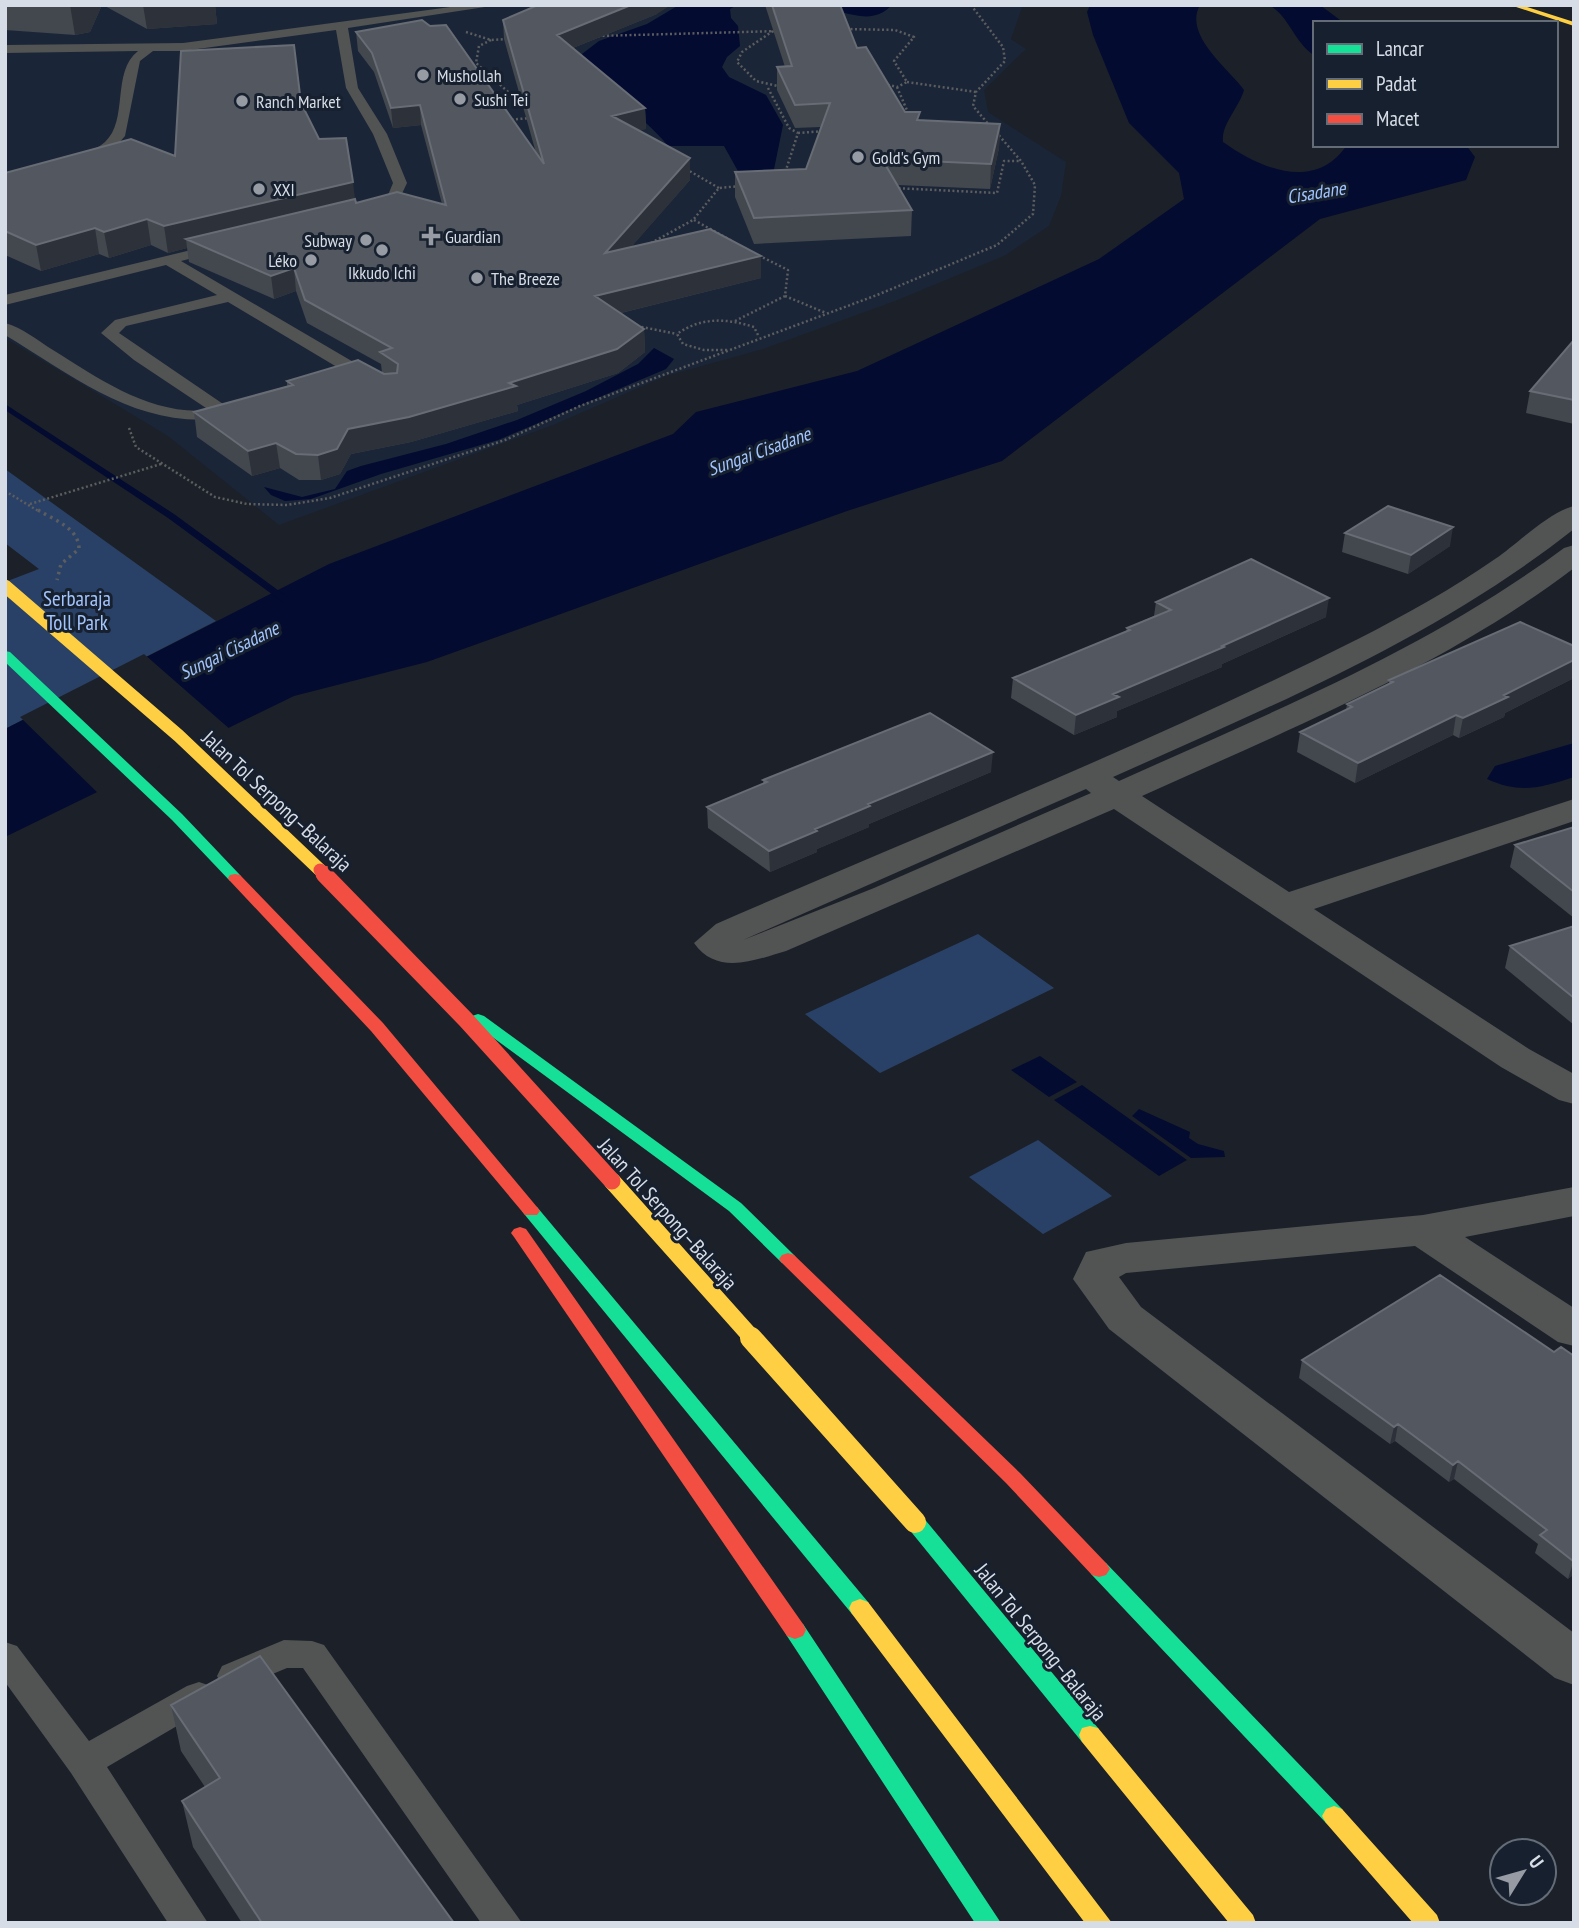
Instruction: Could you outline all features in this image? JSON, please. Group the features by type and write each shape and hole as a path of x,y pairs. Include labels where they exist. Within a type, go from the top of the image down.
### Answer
{"main road":[{"path":"1513,5 1574,24"},
{"name":"Jalan Tol Serpong–Balaraja","path":"5,586 55,624 240,792 440,990 915,1522 1244,1923"},
{"path":"5,655 177,817 377,1027 827,1564 1100,1923"},
{"path":"440,990 735,1207 1013,1478 1357,1841 1428,1923"},
{"path":"377,1027 480,1176"},
{"path":"512,1222 775,1600 989,1923"}],"street":[{"path":"1571,531 1483,618 1311,706 1118,794 773,943 735,954 713,943 729,932 1279,690 1444,603 1571,531"},
{"path":"1279,690 1311,706"},
{"path":"1086,776 1118,794 1515,1058 1574,1091"},
{"path":"1285,906 1574,809"},
{"path":"1574,1201 1423,1230 1126,1258 1102,1263 1096,1279 1125,1318 1574,1663"},
{"path":"1423,1230 1574,1330"}],"lane":[{"path":"5,49 148,49 341,28 443,9 492,5"},
{"path":"341,28 352,88 380,134 400,183 394,197 356,213"},
{"path":"67,163 97,153 113,143 121,125 134,60 148,49"},
{"path":"5,300 240,242"},
{"path":"168,260 392,392"},
{"path":"226,414 140,358 109,333 121,323 230,297"},
{"path":"5,328 147,409 186,418 226,414 267,402"},
{"path":"338,382 362,374"},
{"path":"84,1762 253,1665 284,1654 312,1655 503,1923"},
{"path":"5,1656 84,1762 189,1923"}],"path":[{"path":"124,422 136,447 215,497 247,504 287,505 330,498 505,440 580,405 732,350 759,337 997,245 1033,214 1035,185 1021,161 973,106 976,92 1005,61 1003,47 971,5"},
{"path":"840,30 895,30 914,37 894,61 907,82"},
{"path":"773,31 742,52 737,62 743,72 768,88 789,128 798,133 836,130"},
{"path":"597,36 787,31"},
{"path":"498,121 537,117 476,63 480,54 479,46 491,40 519,38"},
{"path":"884,83 897,87 907,82 976,92"},
{"path":"485,84 498,83"},
{"path":"768,88 794,87"},
{"path":"897,87 913,125"},
{"path":"976,124 988,124"},
{"path":"783,181 798,133"},
{"path":"892,188 997,193 1004,161 1021,161"},
{"path":"677,164 719,188 744,185"},
{"path":"651,244 693,220 719,188"},
{"path":"693,220 740,245"},
{"path":"752,251 788,270 785,296"},
{"path":"735,321 785,296 826,313"},
{"path":"677,334 688,325 710,320 735,321 754,327 759,337"},
{"path":"635,325 677,334 683,344 704,350 732,350"},
{"path":"30,504 160,464"},
{"path":"5,491 73,531 79,541 79,549 61,564 56,575"}],"shaded area":[{"name":"The Breeze","path":"5,5 1023,5 1011,39 1026,49 984,90 988,112 1066,162 1061,196 1049,226 1004,256 895,301 763,349 666,376 553,425 279,525 168,436 5,338"}],"green space":[{"name":"Serbaraja Toll Park","path":"5,469 216,621 5,729"},
{"path":"978,934 1054,988 880,1073 805,1014"},
{"path":"1038,1140 1112,1196 1043,1234 969,1177"}],"water":[{"path":"679,5 737,5 730,9 731,18 738,26 740,46 727,57 722,67 729,77 766,95 783,125 772,179 743,180 724,146 668,146 609,91 589,68 582,54 599,41 647,24"},
{"path":"837,5 892,5 880,14 868,16 841,12"},
{"path":"1090,5 1200,5 1196,16 1202,39 1244,90 1227,122 1223,142 1254,160 1270,167 1304,172 1319,168 1334,159 1345,147 1468,147 1475,157 1466,180 1320,219 1002,461 847,511 427,662 294,696 5,837 5,729 329,564 673,434 696,412 857,371 1099,259 1184,199 1179,173 1129,123 1093,35 1087,12"},
{"path":"1269,5 1320,5 1341,21 1313,21 1313,55"},
{"path":"654,348 674,359 666,369 498,440 381,474 311,499 285,501 271,495 264,487 302,497 335,489 347,471 446,444 517,420 586,391 638,364"},
{"path":"1574,743 1574,777 1530,788 1510,787 1487,779 1495,766"},
{"path":"1040,1056 1077,1082 1049,1097 1011,1070"},
{"path":"1082,1085 1187,1160 1159,1176 1054,1100"},
{"path":"1139,1109 1190,1132 1189,1138 1198,1144 1224,1151 1225,1157 1191,1158 1132,1116"}],"pier":[{"path":"5,543 39,569 5,582"},
{"path":"144,654 232,731 100,795 20,717"}],"building":[{"path":"538,5 631,5 557,35 645,108 612,116 690,158 605,253 710,229 761,256 595,296 644,329 617,349 509,383 516,386 409,417 348,429 337,449 318,455 296,454 276,443 248,451 194,412 293,385 287,381 358,360 384,374 397,373 398,364 380,352 392,348 305,300 294,268 271,276 186,239 355,199 356,203 397,192 446,205 420,105 391,108 372,53 356,32 422,20 430,26 446,25 544,164 503,20"},
{"path":"772,5 840,5 857,48 866,47 905,112 920,112 917,120 1000,124 991,164 882,159 912,210 754,218 735,172 806,169 830,103 795,105 777,67 792,66"},
{"path":"294,45 301,103 319,139 346,138 353,182 164,226 147,219 104,232 95,228 36,245 5,231 5,173 131,139 175,156 181,51"},
{"path":"1574,340 1574,400 1530,391"},
{"path":"1388,506 1453,527 1411,555 1345,533"},
{"path":"1251,559 1329,598 1222,646 1224,647 1113,694 1119,697 1076,715 1013,678 1130,630 1127,628 1171,610 1156,602"},
{"path":"1520,622 1574,646 1574,660 1504,695 1508,697 1463,718 1456,715 1358,763 1300,732 1352,707 1347,704 1393,682 1389,680"},
{"path":"930,713 993,752 868,804 870,806 769,851 707,807 767,782 763,780"},
{"path":"1574,827 1574,892 1515,845"},
{"path":"1574,926 1574,998 1510,946"},
{"path":"1440,1275 1554,1352 1561,1347 1574,1356 1573,1561 1540,1535 1547,1530 1458,1461 1453,1465 1398,1424 1394,1427 1302,1360"},
{"path":"260,1656 454,1923 262,1923 182,1801 220,1778 171,1705"}],"waterway":[{"path":"5,406 171,516 287,601"}],"traffic: fast":[{"path":"5,655 177,817 235,878"},
{"path":"478,1019 735,1207 788,1259"},
{"path":"531,1211 860,1608"},
{"path":"915,1522 1090,1735"},
{"path":"1099,1569 1334,1816"},
{"path":"795,1630 989,1923"}],"traffic: slow":[{"path":"1513,5 1574,24"},
{"path":"5,586 179,736 320,870"},
{"path":"612,1181 915,1522"},
{"path":"860,1608 1100,1923"},
{"path":"1090,1735 1244,1923"},
{"path":"1334,1816 1428,1923"}],"traffic: jam":[{"path":"320,870 466,1020 612,1181"},
{"path":"235,878 377,1027 531,1211"},
{"path":"520,1233 795,1630"},
{"path":"788,1259 1013,1478 1099,1569"}],"place":[{"name":"Mushollah","path":"423,75"},
{"name":"Sushi Tei","path":"460,99"},
{"name":"Ranch Market","path":"242,101"},
{"name":"Gold's Gym","path":"858,157"},
{"name":"XXI","path":"259,189"},
{"name":"Guardian","path":"431,236"},
{"name":"Subway","path":"366,240"},
{"name":"Ikkudo Ichi","path":"382,250"},
{"name":"Léko","path":"311,260"},
{"name":"The Breeze","path":"477,278"}],"water label":[{"name":"Cisadane","path":"1316,192"},
{"name":"Sungai Cisadane","path":"759,451"},
{"name":"Sungai Cisadane","path":"229,650"}]}
